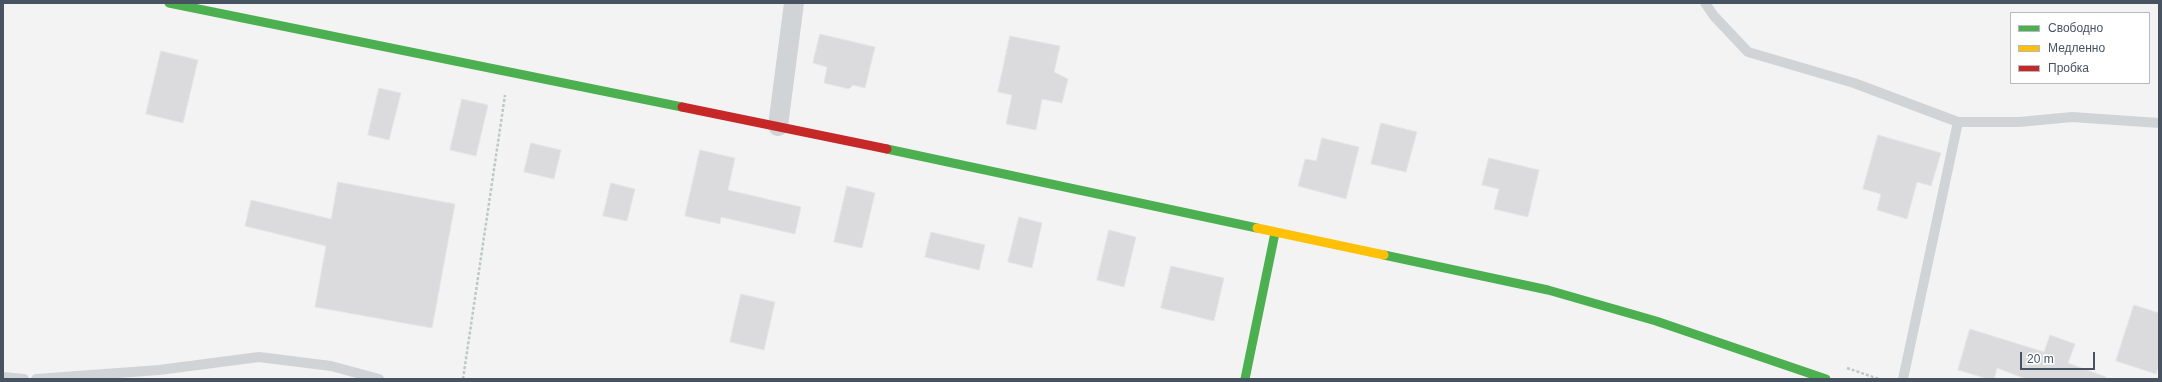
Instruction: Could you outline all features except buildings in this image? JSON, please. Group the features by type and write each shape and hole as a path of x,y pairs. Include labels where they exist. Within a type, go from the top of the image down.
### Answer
{"main road":[{"path":"169,3 778,126 1548,290 1656,321 1826,379"},
{"path":"1245,379 1276,233"}],"street":[{"path":"778,126 794,3"}],"lane":[{"path":"1706,3 1714,16 1748,52 1854,83 1958,122 2019,122 2072,117 2159,123"},
{"path":"1903,379 1958,122"},
{"path":"36,379 159,370 259,357 331,366 379,379"},
{"path":"3,377 24,379"}],"path":[{"path":"463,379 508,71"}],"traffic: fast":[{"path":"169,3 682,107"},
{"path":"887,149 1257,228"},
{"path":"1245,379 1275,233"},
{"path":"1384,255 1548,290 1656,321 1826,379"}],"traffic: slow":[{"path":"1257,228 1384,255"}],"traffic: jam":[{"path":"682,107 887,149"}]}
